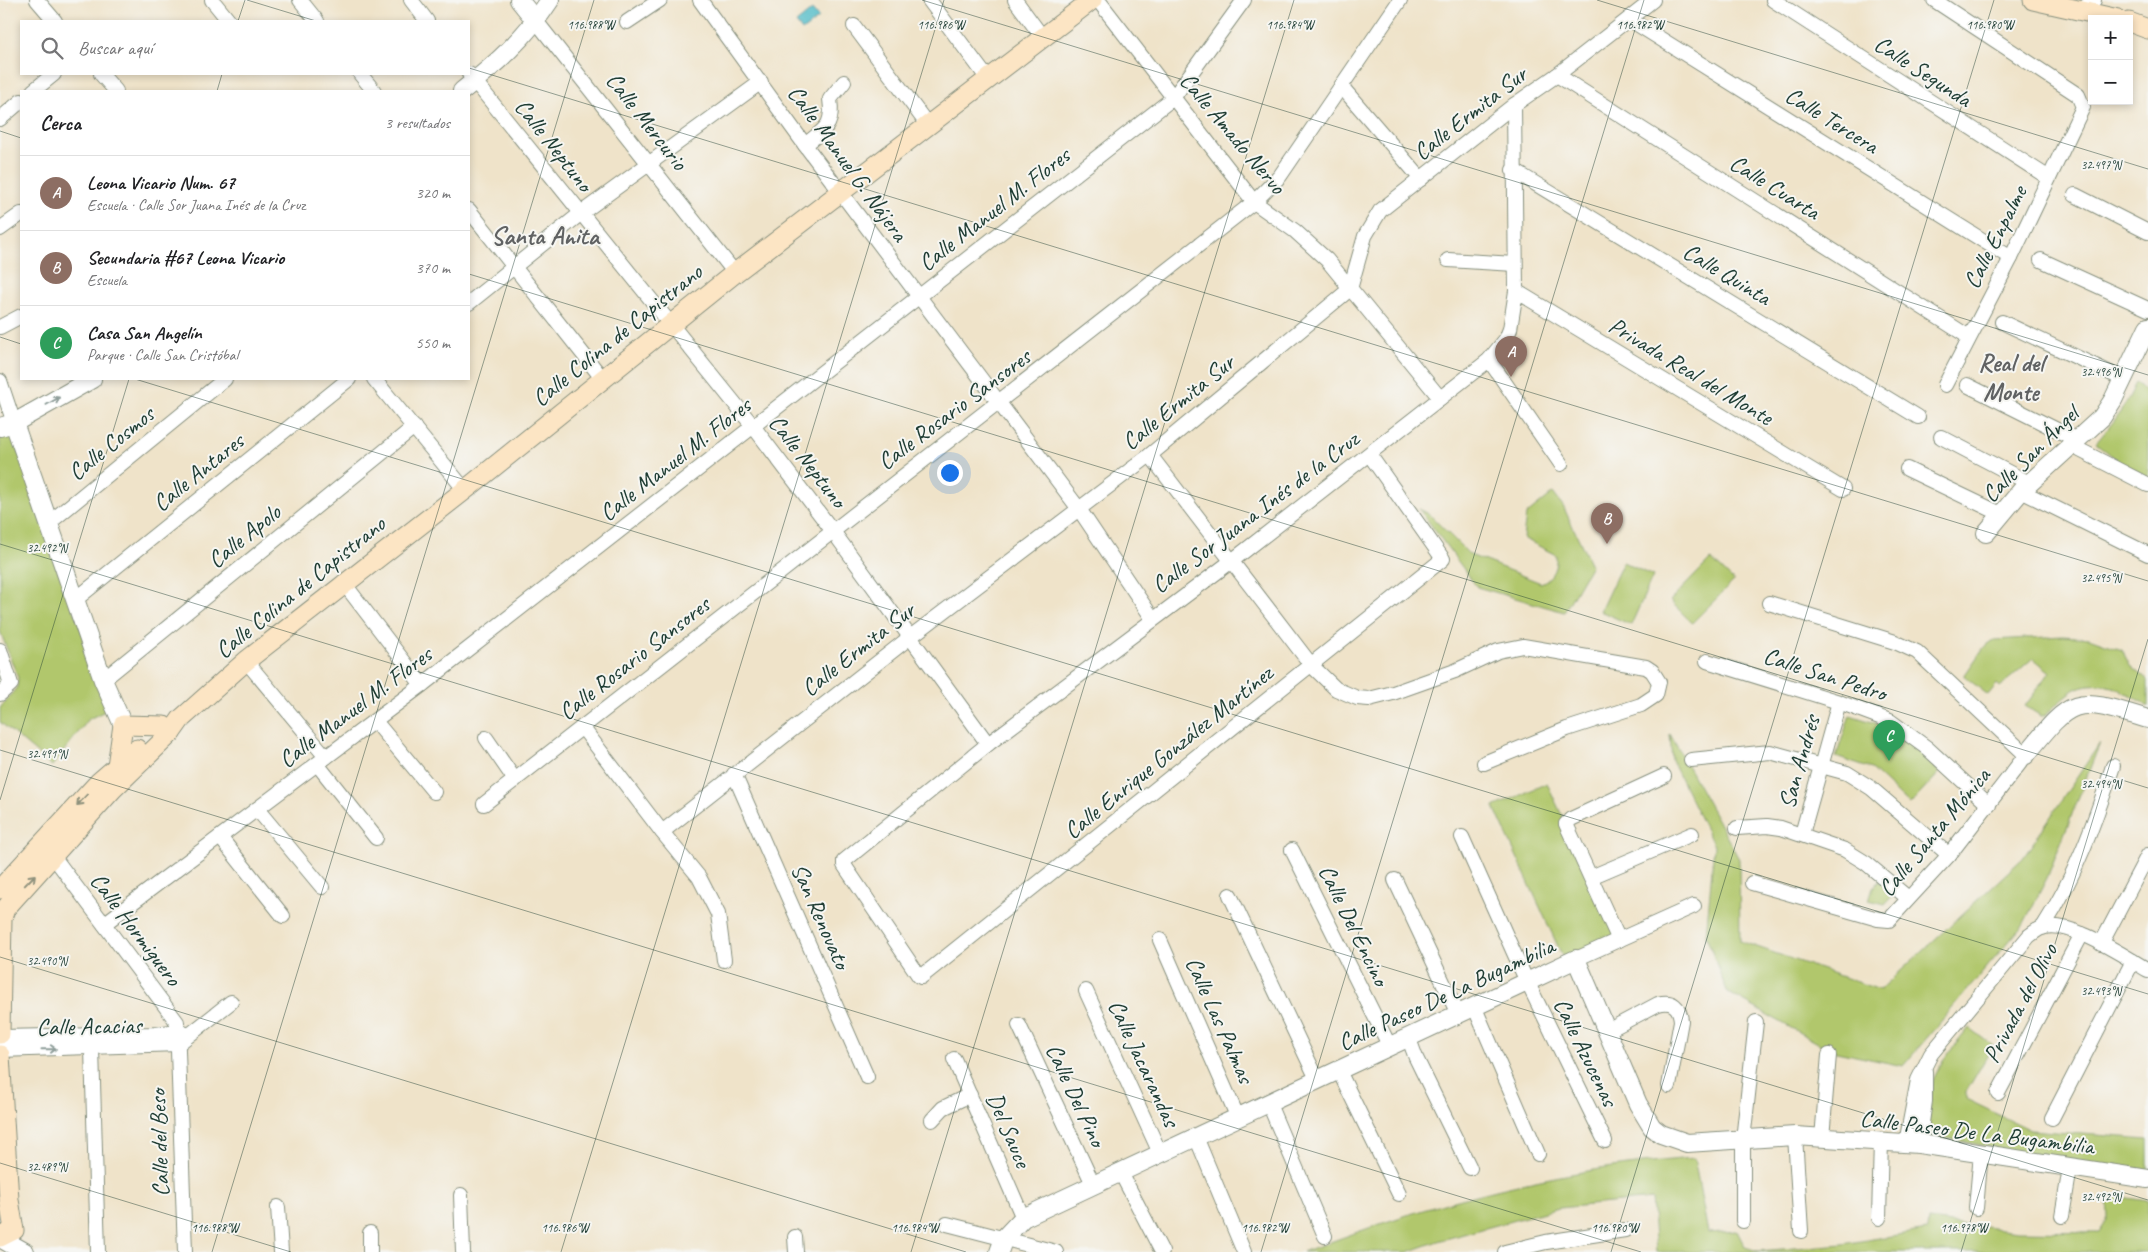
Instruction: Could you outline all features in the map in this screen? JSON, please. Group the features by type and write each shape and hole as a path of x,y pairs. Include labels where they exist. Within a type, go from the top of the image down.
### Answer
{"main road":[{"name":"Calle Colina de Capistrano","path":"0,1036 1,918 12,899 53,856 121,772 246,661 343,582 465,490 735,273 927,124 1092,0"},
{"path":"2033,0 2088,5 2109,15"},
{"path":"2133,23 2148,29"},
{"path":"121,772 123,725 172,726"},
{"name":"Calle Colina de Capistrano","path":"0,889 99,782 121,772"},
{"path":"0,1054 11,1241"}],"street":[{"path":"37,0 54,20"},
{"path":"212,0 228,20"},
{"path":"300,0 316,20"},
{"path":"410,0 426,20"},
{"name":"Calle Mercurio","path":"519,0 735,273"},
{"path":"468,82 508,54 536,21 550,0"},
{"path":"627,22 660,0"},
{"name":"Calle Manuel G. Nájera","path":"700,0 918,297 1079,509 1153,619"},
{"path":"929,0 988,79"},
{"path":"1015,0 1043,38"},
{"name":"Calle Amado Nervo","path":"1098,0 1254,202 1295,232 1327,260 1440,398"},
{"name":"Calle Manuel M. Flores","path":"104,924 422,685 1174,98 1244,0"},
{"name":"Calle Rosario Sansores","path":"484,804 832,530 1000,403 1254,202 1280,176 1400,0"},
{"name":"Calle Ermita Sur","path":"662,832 909,638 1150,455 1350,289 1365,236 1380,212 1514,105 1557,75 1653,0"},
{"name":"Calle Segunda","path":"1773,0 2049,178"},
{"name":"Calle Enpalme","path":"1934,0 2078,95 2083,108 2011,258 1945,385"},
{"name":"Calle Tercera","path":"1629,19 2011,258"},
{"path":"854,26 927,124"},
{"path":"35,90 53,75"},
{"path":"102,75 115,90"},
{"path":"361,75 373,90"},
{"name":"Calle Cuarta","path":"1557,75 1969,337"},
{"name":"Calle Neptuno","path":"468,82 580,214 753,426 832,530 988,744"},
{"path":"470,302 580,214 760,82"},
{"path":"805,145 828,124 832,114 830,99 844,82"},
{"path":"1341,86 1421,179"},
{"path":"0,119 20,103"},
{"name":"Calle Sor Juana Inés de la Cruz","path":"843,863 988,744 1232,560 1489,360 1506,339 1512,321 1516,291 1513,170 1514,105"},
{"name":"Calle Quinta","path":"1513,170 1918,417"},
{"path":"2074,195 2148,232"},
{"path":"470,211 602,378"},
{"path":"0,229 20,215"},
{"path":"1448,260 1515,264"},
{"path":"2041,260 2148,310"},
{"name":"Privada Real del Monte","path":"1516,291 1842,489"},
{"path":"0,327 20,317"},
{"path":"2002,322 2124,379"},
{"name":"Calle San Ángel","path":"1986,533 2025,487 2102,417 2124,379 2148,327"},
{"path":"1489,360 1561,464"},
{"path":"7,425 90,380"},
{"name":"Calle Cosmos","path":"49,522 224,380"},
{"name":"Calle Antares","path":"75,600 348,380"},
{"path":"376,380 465,490"},
{"path":"0,381 7,425 49,522 103,680 123,725"},
{"path":"1967,385 2074,442 2148,485"},
{"name":"Calle Apolo","path":"103,680 414,428"},
{"path":"1941,437 2025,487 2148,554"},
{"name":"Calle Enrique González Martínez","path":"843,863 920,977 1443,560 1368,454"},
{"path":"1150,455 1312,666 1336,689 1357,698 1369,699 1393,693 1455,671 1498,651 1523,646 1646,667 1652,671 1659,682 1656,695 1641,705 1567,729 1484,763"},
{"path":"1908,469 2001,514"},
{"path":"343,582 422,685"},
{"path":"1769,603 1895,642 1917,652 2026,755 2060,715 2079,705 2091,704 2148,719"},
{"path":"0,650 11,684 0,694"},
{"path":"246,661 376,838"},
{"name":"Calle San Pedro","path":"1707,662 1839,702 1890,721 1908,732 1989,806"},
{"name":"San Andrés","path":"1802,834 1839,702"},
{"path":"375,721 434,792"},
{"path":"582,727 699,877 718,914 724,960"},
{"path":"486,738 515,780"},
{"path":"1691,760 1770,752 1821,765 1859,779 1949,854"},
{"name":"Calle Santa Mónica","path":"1752,883 1883,920 1893,917 1989,806 2026,755"},
{"path":"1913,1144 1925,1101 1925,1065 1936,1048 2018,948 2029,936 2043,927 2055,909 2092,828 2114,766"},
{"name":"San Renovato","path":"734,774 867,1076"},
{"path":"1619,940 1566,824 1569,820 1664,776"},
{"path":"257,809 322,887"},
{"path":"1738,828 1767,826 1802,834 1856,856 1908,898"},
{"path":"1590,877 1692,834"},
{"path":"220,837 283,916"},
{"name":"Calle Azucenas","path":"1462,837 1528,982 1604,1141"},
{"name":"Calle Del Encino","path":"1292,850 1390,1047"},
{"path":"2101,944 2148,855"},
{"name":"Calle Hormiguero","path":"53,856 174,1016 178,1038"},
{"path":"1395,880 1466,1010 1538,1154"},
{"path":"1230,895 1318,1081"},
{"path":"1576,959 1694,906"},
{"path":"2043,927 2059,927 2082,934 2148,970"},
{"name":"Privada del Olivo","path":"1998,1093 2082,934"},
{"name":"Calle Las Palmas","path":"1160,940 1238,1118"},
{"name":"Calle Paseo De La Bugambilia","path":"1002,1245 1023,1218 1576,959 1638,1104 1652,1127 1661,1134 1687,1144 1795,1136 1881,1140 2148,1178"},
{"path":"2052,1118 2133,962"},
{"name":"Calle Jacarandas","path":"1086,991 1160,1153"},
{"path":"178,1038 191,1035 232,1002"},
{"path":"1607,1031 1658,1004 1665,1002 1677,1007 1680,1012 1681,1021 1669,1086"},
{"path":"1743,1221 1743,1140 1756,1022"},
{"name":"Calle Del Pino","path":"1019,1025 1093,1184"},
{"name":"Calle Acacias","path":"0,1036 156,1034 178,1038"},
{"name":"Calle Acacias","path":"0,1050 92,1049 178,1038"},
{"name":"Calle del Beso","path":"178,1038 185,1252"},
{"path":"1409,1038 1416,1058 1470,1168"},
{"path":"92,1049 98,1252"},
{"path":"1822,1138 1829,1055"},
{"name":"Del Sauce","path":"954,1059 1023,1218"},
{"path":"1339,1071 1399,1194"},
{"path":"932,1120 943,1108 970,1095"},
{"path":"1269,1104 1325,1236"},
{"path":"1795,1136 1801,1231"},
{"path":"1196,1137 1244,1252"},
{"path":"1879,1218 1881,1140"},
{"path":"1976,1208 1981,1153"},
{"path":"2062,1216 2070,1168"},
{"path":"1120,1171 1162,1252"},
{"path":"461,1195 463,1252"},
{"path":"278,1207 282,1252"},
{"path":"947,1224 1002,1245 1056,1252"},
{"path":"1505,1252 1546,1242 1625,1230"},
{"path":"370,1233 370,1252"},
{"path":"795,1237 796,1252"}],"green space":[{"path":"2136,382 2148,394 2148,477 2121,463 2096,443 2124,407"},
{"path":"11,430 109,709 89,719 52,766 0,722 0,708 17,687 18,678 0,631 0,434"},
{"path":"1553,493 1563,506 1591,565 1564,612 1477,587 1419,509 1429,514 1470,555 1541,583 1549,578 1553,572 1556,564 1556,555 1523,538 1526,515"},
{"path":"1711,559 1734,581 1692,623 1670,601"},
{"path":"1623,562 1653,576 1631,625 1600,611"},
{"path":"2063,636 2089,638 2122,650 2130,666 2148,681 2148,707 2133,696 2116,688 2087,685 2078,688 2044,716 2041,716 2025,706 2050,672 2033,658 2000,687 1997,684 1988,695 1964,676 1984,647 1994,640"},
{"path":"1850,715 1888,727 1902,736 1940,772 1910,805 1871,769 1836,757"},
{"path":"1670,734 1739,859 1740,941 1880,990 2023,858 2100,743 2047,878 2023,925 1903,1066 1832,1051 1727,992 1706,936 1714,846 1672,761"},
{"path":"1547,783 1619,940 1566,964 1494,807"},
{"path":"1879,881 1894,894 1885,904 1869,900 1873,887"},
{"path":"1969,1028 1993,1046 1966,1092 1966,1099 2030,1130 2148,1139 2148,1173 2028,1155 1927,1134 1933,1080 1943,1060"},
{"path":"1694,1158 1708,1233 1737,1231 1745,1247 1758,1251 1843,1244 1927,1230 1928,1220 2017,1231 2099,1232 2108,1218 2107,1195 2148,1201 2148,1252 1656,1252 1652,1199 1559,1208 1438,1241 1408,1252 1302,1252 1407,1215 1513,1186 1585,1171"}],"water":[{"path":"812,10 819,18 802,31 796,23"}],"place":[{"name":"Leona Vicario Num. 67","path":"1511,377"},
{"name":"Secundaria #67 Leona Vicario","path":"1607,544"},
{"name":"Casa San Angelín","path":"1889,761"}],"district":[{"name":"Santa Anita","path":"545,236"},
{"name":"Real del Monte","path":"2011,378"}]}
